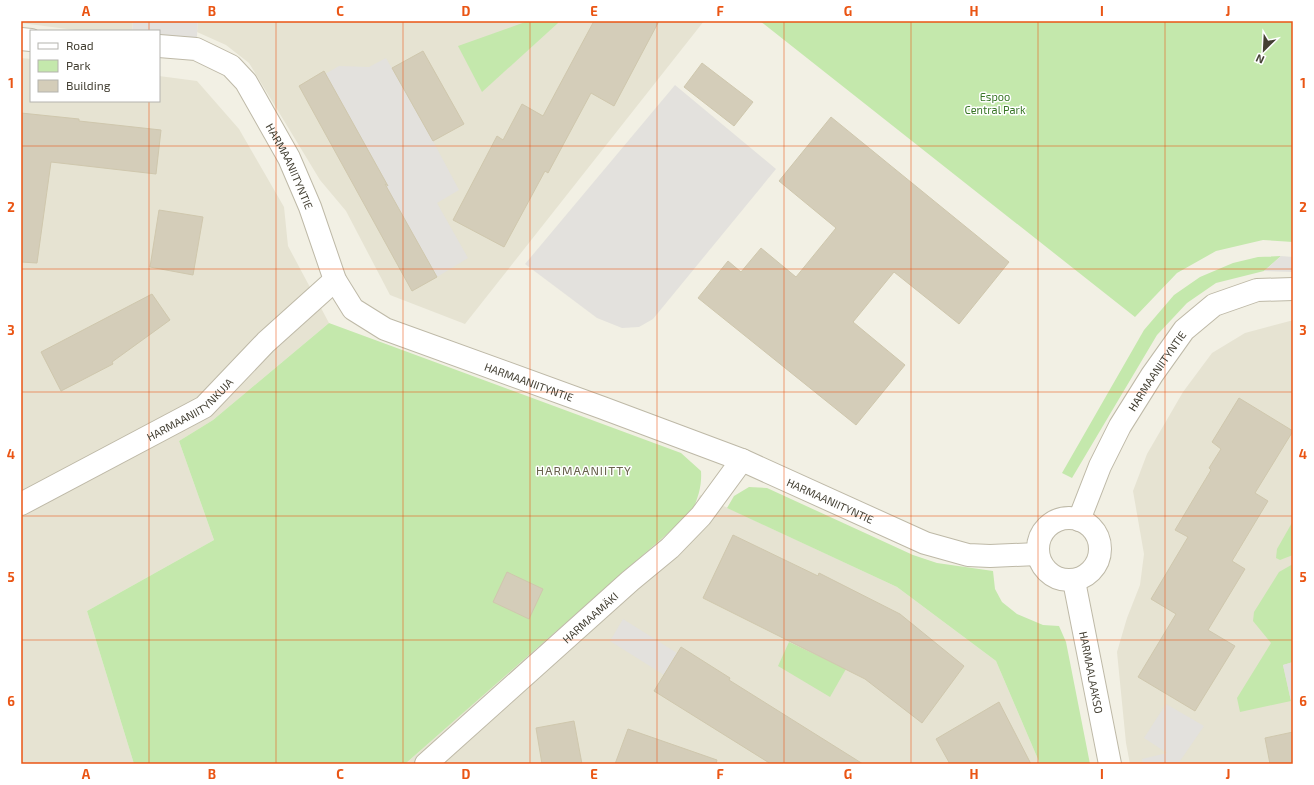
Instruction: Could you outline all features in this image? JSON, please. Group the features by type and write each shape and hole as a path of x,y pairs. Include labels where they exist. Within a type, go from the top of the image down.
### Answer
{"street":[{"name":"HARMAANIITYNTIE","path":"160,46 196,49 231,66 246,82 290,158 310,207 334,280 353,309 385,329 596,405 742,460 925,543 968,554 990,556 1037,554"},
{"name":"HARMAANIITYNKUJA","path":"21,504 204,407 266,342 334,280"},
{"name":"HARMAANIITYNTIE","path":"1079,520 1100,466 1120,426 1152,375 1184,330 1214,305 1257,290 1293,289"},
{"name":"HARMAAMÄKI","path":"426,764 624,587 670,548 701,516 742,460"},
{"path":"1070,518 1079,520 1084,522 1096,534 1099,542 1100,553 1098,560 1093,569 1085,576 1074,581 1066,581 1056,578 1048,573 1041,565 1037,554 1037,546 1040,535 1050,523 1059,519 1070,518"},
{"name":"HARMAALAAKSO","path":"1074,581 1110,764"}],"shaded area":[{"path":"21,21 133,21 132,30 75,30 21,23"},
{"path":"133,21 198,21 196,49 160,46 160,30 132,30"},
{"path":"198,21 704,21 465,324 390,295 346,211 320,180 249,63 226,45 197,32"},
{"path":"21,58 30,59 30,102 160,102 160,76 197,81 239,129 284,207 288,246 329,323 213,420 179,441 214,540 87,611 134,764 21,764"},
{"path":"386,58 459,190 437,203 468,258 437,277 384,184 375,162 325,74 339,66 369,67"},
{"path":"675,85 776,169 653,319 639,327 622,328 597,318 525,264"},
{"path":"1281,256 1293,257 1293,272 1264,271"},
{"path":"1293,321 1293,764 1130,764 1126,743 1117,652 1127,618 1140,585 1144,554 1133,491 1147,454 1183,392 1212,353 1245,333"},
{"path":"700,495 897,587 996,661 1040,764 405,764 692,512"},
{"path":"623,619 677,653 664,675 610,641"},
{"path":"1293,662 1293,701 1291,701 1283,665"},
{"path":"1166,704 1204,726 1180,761 1181,764 1143,764 1142,759 1167,753 1144,738"}],"green space":[{"path":"528,21 557,21 558,23 482,92 458,46"},
{"name":"Espoo Central Park","path":"760,21 1293,21 1293,242 1263,240 1216,251 1177,273 1135,317"},
{"path":"1281,256 1264,271 1216,283 1187,303 1157,335 1072,478 1062,473 1144,330 1174,295 1200,277 1233,263 1258,257"},
{"path":"329,323 681,453 701,471 699,492 692,512 405,764 134,764 87,611 214,540 179,441 213,420"},
{"path":"749,487 767,488 913,555 937,563 993,571 995,589 1002,602 1017,614 1043,625 1059,626 1066,642 1090,764 1040,764 996,661 897,587 727,508 734,496"},
{"path":"1293,521 1293,555 1280,560 1276,558 1277,549"},
{"path":"1293,564 1293,662 1283,665 1291,701 1240,712 1237,698 1271,643 1253,621 1254,612 1279,572"},
{"path":"789,642 846,669 830,697 778,666"}],"building":[{"path":"594,21 659,21 614,106 591,93 548,173 545,171 504,247 453,220 497,136 503,140 522,104 543,116"},
{"path":"423,51 464,124 433,141 392,68"},
{"path":"702,63 753,102 734,126 684,87"},
{"path":"324,71 437,277 412,291 299,86"},
{"path":"21,113 161,130 156,174 51,162 37,263 21,262"},
{"path":"831,117 1009,262 959,324 894,272 853,322 905,365 856,425 698,298 728,261 741,272 761,248 796,277 836,228 779,181"},
{"path":"159,210 203,217 193,275 150,267"},
{"path":"152,294 170,320 112,362 113,364 61,391 41,352"},
{"path":"1239,398 1293,431 1255,493 1268,501 1232,561 1245,569 1208,630 1235,646 1195,711 1138,677 1176,614 1151,599 1188,537 1175,530 1211,470 1209,468 1221,449 1212,442"},
{"path":"733,535 818,576 819,573 900,614 964,666 922,723 865,679 703,598"},
{"path":"507,572 543,589 529,619 493,602"},
{"path":"681,647 730,678 729,680 863,764 771,764 654,691"},
{"path":"999,702 1031,764 950,764 936,739"},
{"path":"574,721 582,764 542,764 536,728"},
{"path":"628,729 717,760 716,764 615,764"},
{"path":"1293,732 1293,764 1270,764 1265,738"}],"district":[{"name":"HARMAANIITTY","path":"584,470"}]}
